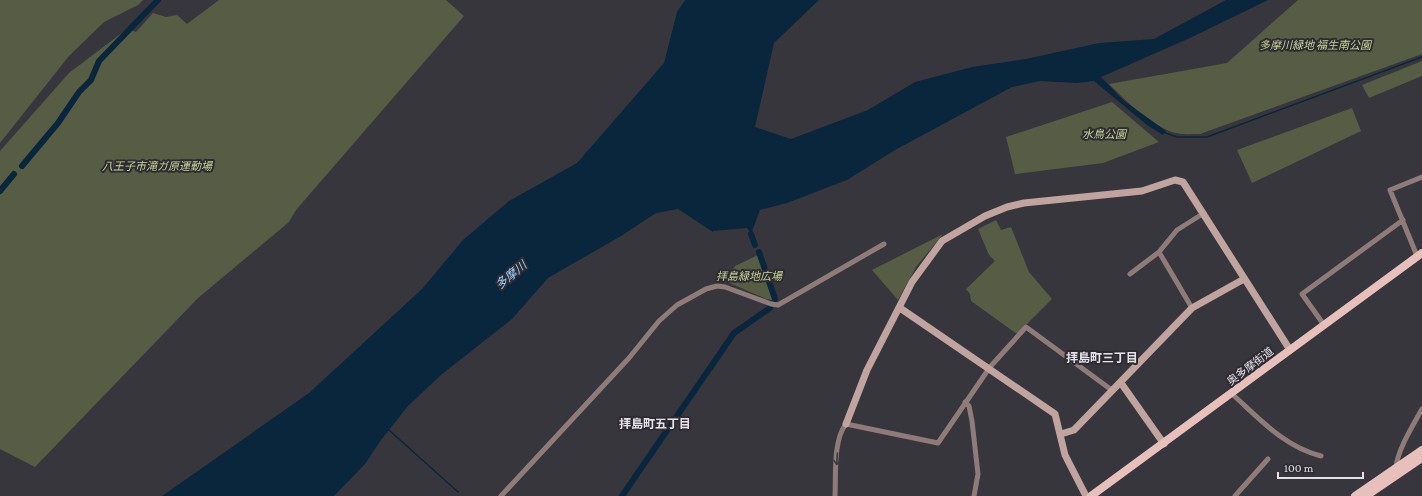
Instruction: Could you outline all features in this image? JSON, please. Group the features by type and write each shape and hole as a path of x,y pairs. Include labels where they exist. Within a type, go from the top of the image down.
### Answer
{"main road":[{"name":"奥多摩街道","path":"1091,496 1232,394 1420,254"},
{"path":"1366,496 1422,450"},
{"path":"1355,496 1422,458"}],"street":[{"path":"1420,254 1390,190 1422,177"},
{"path":"835,496 838,441 841,430 846,424 867,370 915,277 942,241 985,216 1007,207 1024,203 1142,191 1177,180 1187,185 1244,279 1290,350"},
{"path":"1130,274 1159,252 1177,230 1204,213"},
{"path":"1324,325 1302,294 1403,220"},
{"path":"501,496 629,358 659,321 677,305 706,289 717,286 725,287 771,304 778,305 884,244"},
{"path":"1159,252 1192,308"},
{"path":"1061,434 1074,430 1192,308 1244,279"},
{"path":"900,308 990,367 1050,409 1058,419 1064,455 1086,496"},
{"path":"846,424 938,443 990,367 1026,327 1113,391"},
{"path":"1121,383 1164,444"},
{"path":"1232,394 1281,438 1311,454 1321,456"},
{"path":"965,402 969,406 972,421 978,474 974,496"},
{"path":"1397,471 1398,459 1411,428 1422,409"},
{"path":"1235,496 1268,459"}],"green space":[{"path":"0,0 143,0 138,5 104,22 69,56 0,143"},
{"name":"八王子市滝ガ原運動場","path":"219,0 446,0 464,16 296,210 289,222 198,298 35,467 0,449 0,151 69,73 127,29 136,32 153,13 166,17 177,15 187,24"},
{"name":"多摩川緑地 福生南公園","path":"1298,0 1422,0 1422,54 1200,134 1178,134 1163,128 1146,118 1109,84 1227,63"},
{"path":"1422,61 1422,76 1369,98 1362,85"},
{"name":"水鳥公園","path":"1112,102 1159,142 1103,163 1015,174 1006,137"},
{"path":"1352,108 1361,131 1252,183 1237,150"},
{"path":"996,220 1001,230 1011,227 1029,272 1052,299 1017,334 971,301 970,294 966,289 995,261 989,255 978,229"},
{"path":"943,234 916,267 898,300 872,270"},
{"name":"拝島緑地広場","path":"758,255 773,300 766,299 725,281 735,266"},
{"path":"1269,346 1274,352 1260,363 1259,352"}],"water":[{"name":"多摩川","path":"685,0 819,0 774,43 755,127 791,139 868,110 915,82 972,67 1026,59 1099,43 1154,39 1226,0 1268,0 1190,38 1101,77 1123,100 1166,131 1163,135 1147,125 1094,81 1077,83 1040,81 1012,87 895,150 847,180 787,203 760,210 751,234 747,228 713,232 678,209 656,213 621,236 548,278 512,319 441,375 408,406 381,440 365,464 334,496 162,496 309,393 422,289 463,240 509,201 577,163 664,63 677,12"}],"waterway":[{"path":"22,166 58,123 79,92 91,80 99,61 158,0"},
{"path":"1163,132 1177,137 1207,137 1422,57"},
{"path":"0,191 14,174"},
{"path":"751,234 755,245"},
{"path":"759,252 775,299"},
{"path":"622,496 734,333 770,308"},
{"path":"389,430 458,492"}],"district":[{"name":"拝島町三丁目","path":"1102,358"},
{"name":"拝島町五丁目","path":"655,424"}]}
